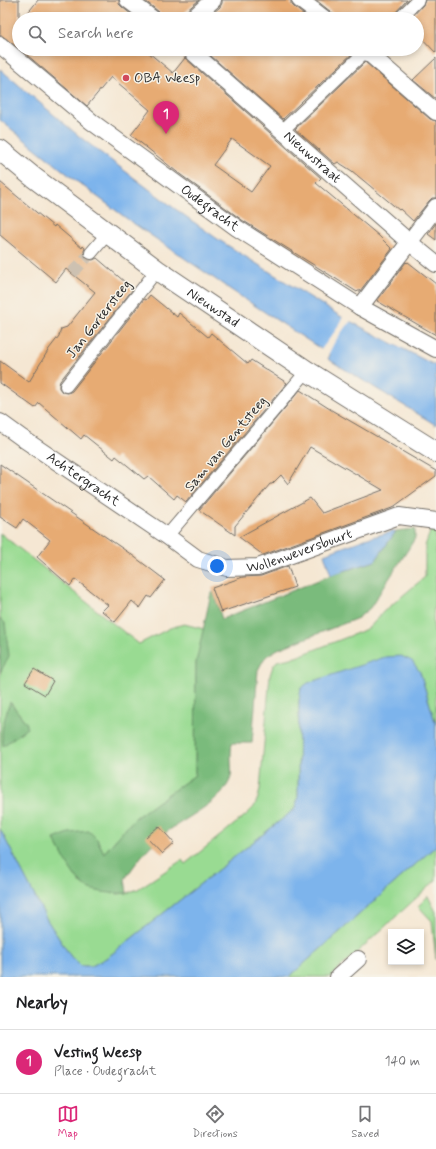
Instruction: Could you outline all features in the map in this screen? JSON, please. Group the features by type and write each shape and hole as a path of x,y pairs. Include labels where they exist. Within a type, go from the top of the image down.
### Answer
{"street":[{"path":"128,0 144,12"},
{"path":"200,12 213,0"},
{"path":"300,0 316,12"},
{"path":"406,12 418,0"},
{"name":"Oudegracht","path":"0,45 12,55"},
{"name":"Oudegracht","path":"13,56 92,122 237,228 360,307 436,349"},
{"name":"Nieuwstraat","path":"197,56 408,242 436,264"},
{"path":"282,131 360,56"},
{"path":"373,56 436,112"},
{"name":"Nieuwstad","path":"0,150 33,178 157,270 307,371 436,452"},
{"path":"360,307 436,207"},
{"path":"90,253 108,233"},
{"name":"Jan Gortersteeg","path":"66,386 157,270"},
{"name":"Sam van Gentsteeg","path":"167,536 307,371"},
{"name":"Achtergracht","path":"0,422 167,536"},
{"name":"Wollenweversbuurt","path":"167,536 198,559 227,568 258,567 399,516 436,521"}],"green space":[{"path":"430,528 436,528 436,574 433,623 436,646 436,725 420,672 301,688 299,701 298,798 295,809 108,957 92,966 81,966 71,957 47,920 0,829 0,533 139,644 170,628 184,624 204,629 196,663 195,775 135,818 104,853 97,839 54,839 80,883 118,894 127,893 138,889 182,860 185,864 254,807 260,789 270,675 273,666 277,661 296,657 370,627 383,612 425,577 425,546","holes":["10,702 27,724 7,712"]},
{"path":"415,529 415,538 370,608 358,618 278,649 264,659 258,670 252,743 232,743 231,777 227,786 220,795 160,837 150,847 125,879 127,893 95,891 84,886 69,867 54,839 69,833 89,831 97,839 104,853 135,818 195,775 196,663 211,593 213,592 222,619 331,575 375,561 396,531"},
{"path":"0,618 5,623 9,656 0,673"},
{"path":"10,702 27,724 27,728 3,746 3,729"},
{"path":"436,846 436,880 330,977 289,977"},
{"path":"428,896 436,912 436,960 432,921 418,906"}],"water":[{"path":"0,69 80,137 219,240 340,316 436,366 436,425 328,359 330,355 130,221 75,180 0,120"},
{"path":"396,531 375,561 331,575 324,554 368,538"},
{"path":"401,656 412,661 420,672 436,725 436,846 289,977 0,977 0,829 47,920 71,957 81,966 92,966 108,957 295,809 298,798 299,701 301,688 308,683 385,657"}],"pier":[{"path":"343,316 352,320 334,343 328,355 320,351 336,330"}],"building":[{"path":"0,0 19,0 19,12 12,12 12,43 0,34"},
{"path":"38,0 119,0 119,4 128,12 29,12"},
{"path":"144,0 199,0 185,12 159,12"},
{"path":"222,0 291,0 291,4 300,12 214,12 222,3"},
{"path":"316,0 407,0 396,12 331,12"},
{"path":"425,0 436,0 436,53 424,40 424,12 416,12 423,5"},
{"path":"28,56 153,56 173,73 185,58 321,178 316,183 379,236 392,249 360,291 357,292 242,220 177,172 131,135 150,110 111,77 87,106","holes":["232,139 270,166 251,192 213,165"]},
{"path":"211,56 350,56 283,119"},
{"path":"436,58 436,99 413,80"},
{"path":"365,62 430,119 436,121 436,198 432,198 429,201 413,221 352,171 338,162 335,164 295,129"},
{"path":"0,182 54,227 55,225 82,248 83,246 85,248 84,255 86,259 93,260 97,258 133,289 60,381 59,388 62,392 68,393 72,391 144,299 146,300 150,295 177,317 179,313 208,337 211,333 248,364 251,360 287,383 186,502 177,495 174,499 148,476 144,479 116,456 114,459 84,435 81,439 39,403 35,408 0,383 0,361 29,382 49,349 59,336 61,329 67,327 95,292 66,269 56,282 0,235"},
{"path":"436,223 436,240 428,234"},
{"path":"406,262 436,284 436,335 377,301"},
{"path":"300,390 436,471 436,476 392,508 263,555 239,537 310,498 322,513 383,490 310,447 288,484 281,475 272,484 270,484 235,526 235,535 199,510"},
{"path":"0,464 132,555 165,580 151,598 148,596 140,608 132,601 115,622 102,611 108,605 75,579 70,586 37,557 50,540 23,519 17,528 0,517"},
{"path":"288,566 295,587 221,612 212,588 243,577 261,576"},
{"path":"34,669 53,681 45,695 25,683"},
{"path":"159,826 174,843 162,854 146,837"}],"tunnel":[{"path":"72,273 91,253"}],"place":[{"name":"OBA Weesp","path":"126,78"},
{"name":"Vesting Weesp","path":"166,134"}]}
